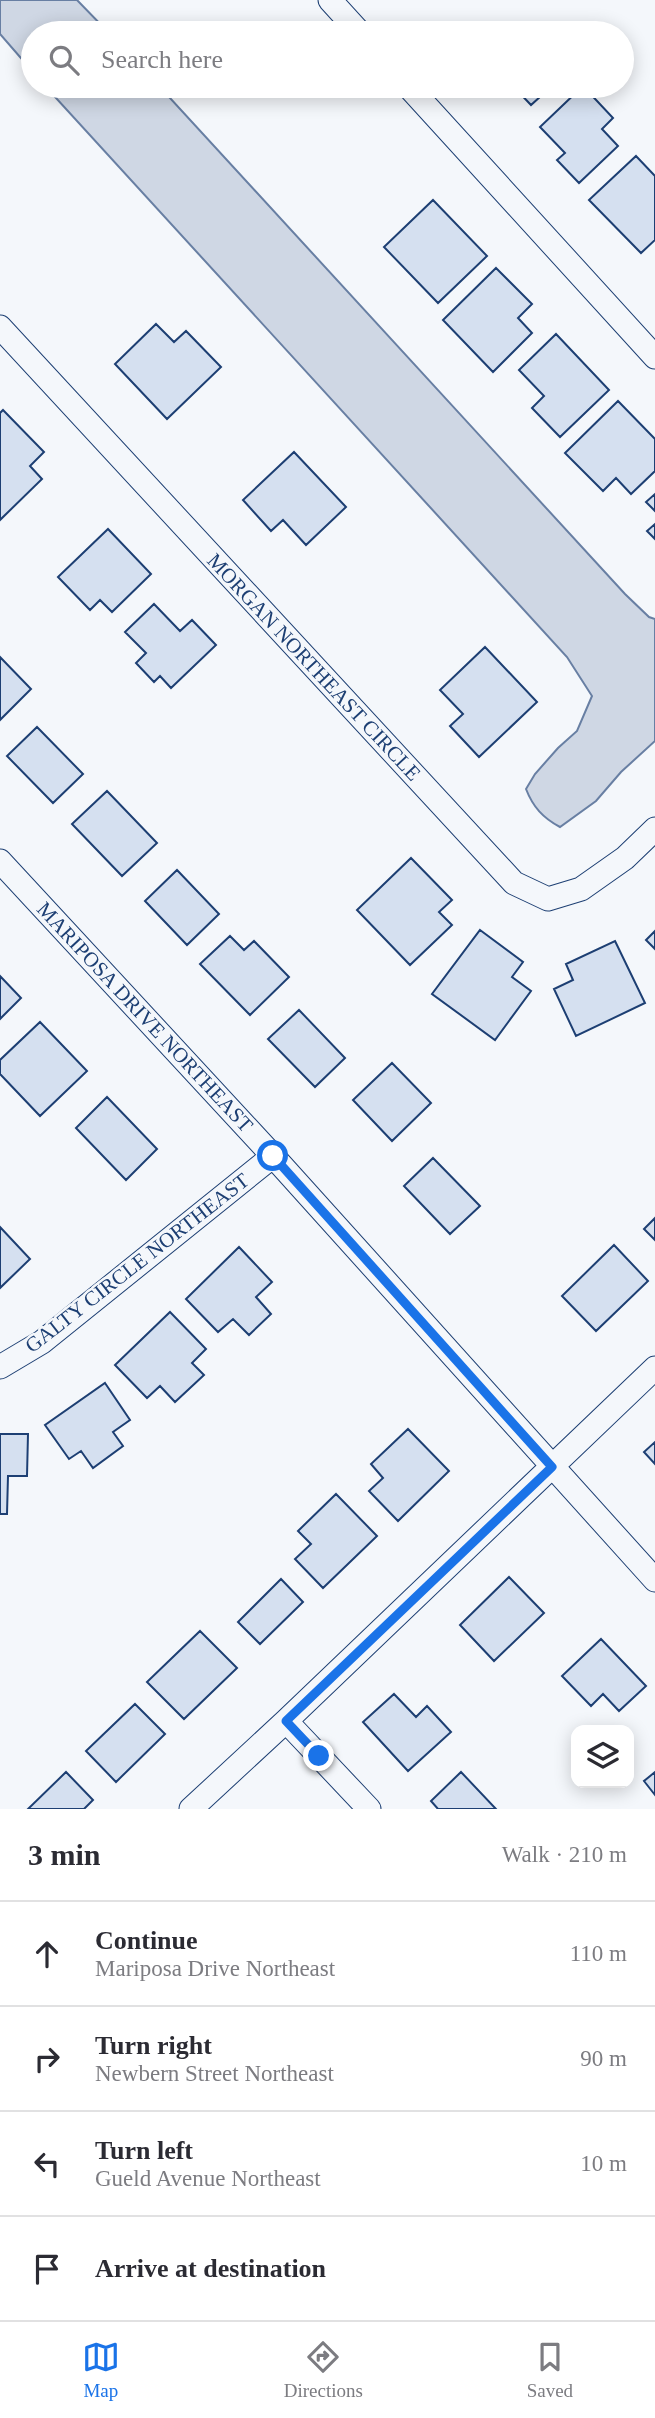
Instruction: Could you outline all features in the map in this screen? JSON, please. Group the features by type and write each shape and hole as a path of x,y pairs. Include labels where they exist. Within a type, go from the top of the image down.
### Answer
{"street":[{"path":"330,0 349,21"},
{"path":"419,98 655,356"},
{"name":"MORGAN NORTHEAST CIRCLE","path":"0,327 514,883 548,899 581,889 625,858 655,829"},
{"name":"MARIPOSA DRIVE NORTHEAST","path":"0,861 273,1156 655,1580"},
{"name":"GALTY CIRCLE NORTHEAST","path":"0,1367 42,1342 273,1156"},
{"path":"191,1809 655,1368"},
{"path":"286,1721 369,1809"}],"shaded area":[{"path":"0,0 77,0 97,21 21,21 21,58 0,34"},
{"path":"56,98 170,98 625,594 649,617 655,619 655,741 621,772 596,801 560,827 539,811 526,789 535,774 577,731 592,696 567,657"}],"building":[{"path":"524,98 539,98 531,105"},
{"path":"570,98 594,98 613,118 602,129 618,146 579,183 557,160 565,153 540,127"},
{"path":"636,156 655,176 655,240 641,253 589,200"},
{"path":"433,200 487,256 438,303 384,247"},
{"path":"496,268 532,304 518,318 532,333 493,372 443,320"},
{"path":"156,324 174,342 186,331 221,367 167,419 115,364"},
{"path":"556,334 609,390 560,437 532,408 544,396 519,370"},
{"path":"618,401 655,439 655,471 631,494 616,478 603,491 565,453"},
{"path":"3,410 44,452 30,466 42,479 0,520 0,413"},
{"path":"294,452 346,507 306,545 283,520 271,531 243,500"},
{"path":"655,494 655,511 646,502"},
{"path":"655,524 655,539 647,531"},
{"path":"108,529 151,574 112,612 100,600 90,610 58,577"},
{"path":"154,604 180,631 192,620 216,645 171,688 160,676 154,682 136,663 146,653 125,632"},
{"path":"485,647 537,702 479,757 450,726 463,714 440,690"},
{"path":"0,657 31,689 0,720"},
{"path":"37,727 83,774 53,803 7,756"},
{"path":"107,791 157,843 122,876 72,824"},
{"path":"411,858 452,900 439,912 452,925 410,965 357,910"},
{"path":"177,870 219,914 187,945 145,901"},
{"path":"480,930 523,962 512,977 531,991 495,1040 432,994"},
{"path":"655,931 655,949 646,940"},
{"path":"230,936 244,950 254,941 289,977 250,1015 200,964"},
{"path":"615,941 645,1003 576,1036 554,989 573,980 566,964"},
{"path":"0,976 21,998 0,1019"},
{"path":"299,1010 345,1058 315,1087 268,1039"},
{"path":"40,1022 87,1071 40,1116 0,1074 0,1060"},
{"path":"392,1063 431,1103 392,1141 353,1100"},
{"path":"107,1097 157,1149 126,1180 76,1128"},
{"path":"433,1158 480,1206 450,1234 404,1186"},
{"path":"655,1218 655,1240 644,1229"},
{"path":"0,1227 30,1259 0,1288"},
{"path":"614,1245 648,1281 596,1331 562,1296"},
{"path":"239,1247 272,1282 256,1297 271,1314 249,1335 233,1319 218,1332 186,1299"},
{"path":"170,1312 206,1349 192,1363 204,1375 175,1402 160,1386 147,1398 115,1365"},
{"path":"105,1383 130,1420 113,1432 123,1446 93,1468 81,1451 69,1459 45,1425"},
{"path":"408,1429 449,1471 398,1521 369,1491 383,1478 371,1464"},
{"path":"0,1434 28,1434 27,1476 8,1476 7,1514 0,1514"},
{"path":"655,1442 655,1464 644,1452"},
{"path":"336,1494 377,1536 323,1588 295,1559 311,1544 298,1531"},
{"path":"509,1577 544,1613 494,1661 460,1625"},
{"path":"281,1579 303,1602 260,1644 238,1622"},
{"path":"200,1631 237,1668 184,1719 147,1682"},
{"path":"601,1639 646,1686 619,1711 603,1694 591,1706 562,1676"},
{"path":"394,1694 416,1717 427,1706 451,1732 408,1771 363,1722"},
{"path":"135,1704 165,1734 116,1782 86,1751"},
{"path":"66,1772 93,1800 84,1809 28,1809"},
{"path":"461,1772 496,1809 438,1809 431,1801"},
{"path":"655,1772 655,1795 644,1781"}],"route":[{"path":"273,1156 552,1467 286,1721 319,1756"}]}
